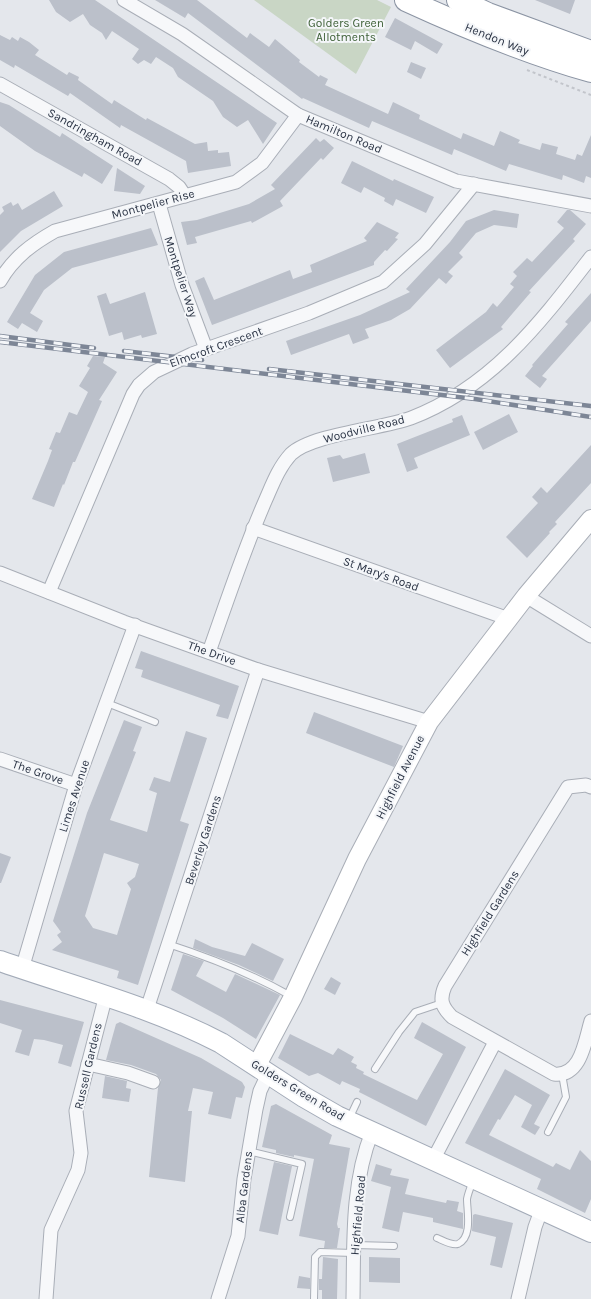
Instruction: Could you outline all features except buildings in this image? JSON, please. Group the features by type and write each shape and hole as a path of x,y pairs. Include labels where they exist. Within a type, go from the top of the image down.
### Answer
{"highway":[{"name":"Hendon Way","path":"406,0 476,32 535,64 591,71"},
{"name":"Hendon Way","path":"458,0 488,14 591,52"},
{"path":"535,64 591,80"}],"main road":[{"name":"Golders Green Road","path":"0,961 147,1009 206,1035 304,1097 348,1121 474,1179 542,1208 591,1232"}],"street":[{"name":"Hamilton Road","path":"124,0 182,34 298,115 456,181 591,206"},
{"name":"Sandringham Road","path":"0,84 170,179 179,187 185,196"},
{"name":"Montpelier Rise","path":"0,281 7,268 20,255 55,231 226,186 250,173 262,163 298,115"},
{"name":"Elmcroft Crescent","path":"49,592 139,385 145,378 161,367 206,348 309,313 383,282 425,244 474,184"},
{"name":"Montpelier Way","path":"158,204 182,285 206,348"},
{"name":"Woodville Road","path":"209,652 253,528 280,468 298,448 308,443 410,418 431,410 460,394 490,371 530,333 553,308 591,257"},
{"name":"Highfield Avenue","path":"262,1070 293,997 357,859 429,722 526,596 591,519"},
{"name":"St Mary's Road","path":"253,528 509,619"},
{"name":"The Drive","path":"0,574 258,670 429,722"},
{"path":"526,596 591,636"},
{"name":"Limes Avenue","path":"22,969 76,785 135,625"},
{"name":"Beverley Gardens","path":"147,1009 258,670"},
{"name":"The Grove","path":"0,758 76,785"},
{"name":"Highfield Gardens","path":"442,1003 444,986 568,787 586,785 591,787"},
{"name":"Russell Gardens","path":"46,1299 51,1230 78,1170 81,1153 76,1111 106,995"},
{"path":"442,1003 444,1009 452,1017 547,1071 562,1074 568,1072 577,1064 591,1022"},
{"path":"433,1160 495,1042"},
{"path":"88,1064 128,1073 153,1082"},
{"name":"Alba Gardens","path":"218,1299 238,1236 248,1151 260,1091 262,1070"},
{"name":"Highfield Road","path":"353,1299 354,1249 358,1191 367,1145 372,1132"},
{"path":"518,1299 535,1227 542,1208"}],"lane":[{"path":"107,703 155,722"},
{"path":"168,944 239,969 261,979 293,997"},
{"path":"375,1069 399,1032 415,1012 442,1003"},
{"path":"548,1132 566,1097 562,1074"},
{"path":"348,1121 357,1102"},
{"path":"248,1151 302,1164 290,1218"},
{"path":"437,1238 453,1244 458,1244 464,1238 468,1229 467,1198 474,1179"},
{"path":"314,1299 315,1257 317,1253 394,1246"}],"path":[{"path":"535,64 591,95"}],"green space":[{"name":"Golders Green Allotments","path":"254,0 377,0 391,7 356,74"}],"railway":[{"path":"0,336 94,348"},
{"path":"0,342 475,399 591,417"},
{"path":"124,351 202,360"},
{"path":"269,369 591,406"}]}
